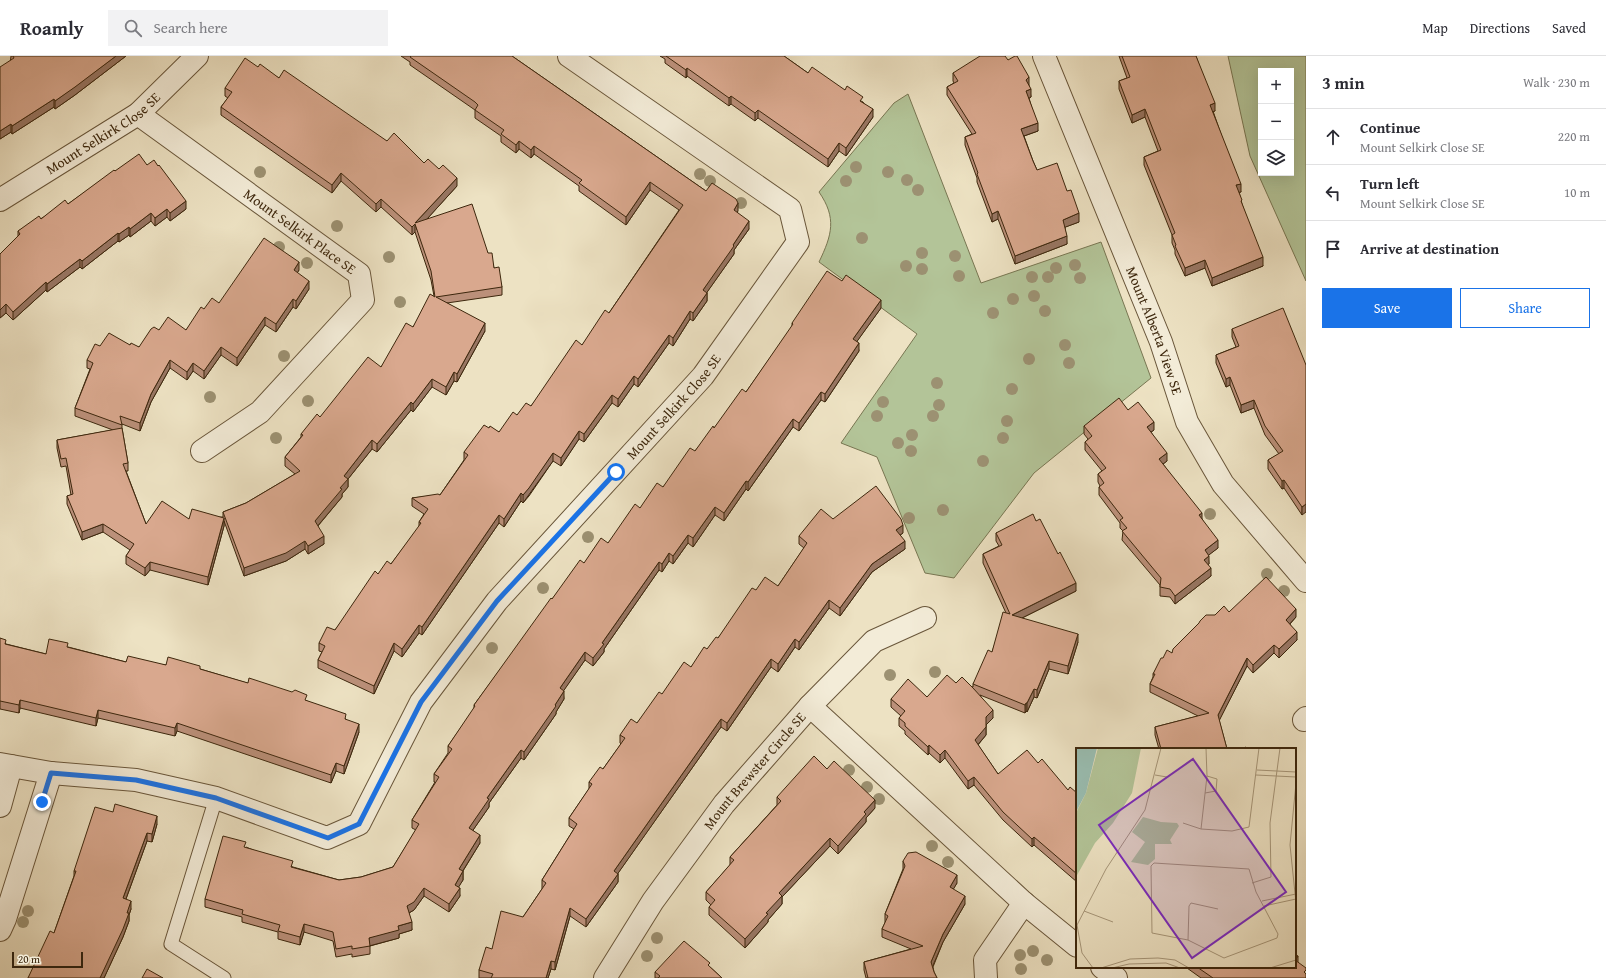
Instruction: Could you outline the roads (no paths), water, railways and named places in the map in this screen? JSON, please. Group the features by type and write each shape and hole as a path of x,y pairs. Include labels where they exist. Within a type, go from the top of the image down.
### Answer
{"street":[{"name":"Mount Selkirk Close SE","path":"0,200 138,114 197,56"},
{"name":"Mount Selkirk Close SE","path":"0,806 6,765 51,773 136,780 216,798 328,838 359,824 421,702 497,601 703,376 798,242 790,209 569,56"},
{"name":"Mount Alberta View SE","path":"1044,56 1161,342 1187,422 1223,484 1306,581"},
{"name":"Mount Selkirk Place SE","path":"138,114 358,274 361,287 363,300 260,412 202,451"},
{"path":"810,706 874,641 925,618"},
{"name":"Mount Brewster Circle SE","path":"605,978 653,901 724,804 810,706 1024,903 1076,945"},
{"path":"0,930 5,919 51,773"},
{"path":"986,978 985,960 1024,903"},
{"path":"1103,968 1116,978"}],"lane":[{"path":"216,798 171,944 224,978"}]}
